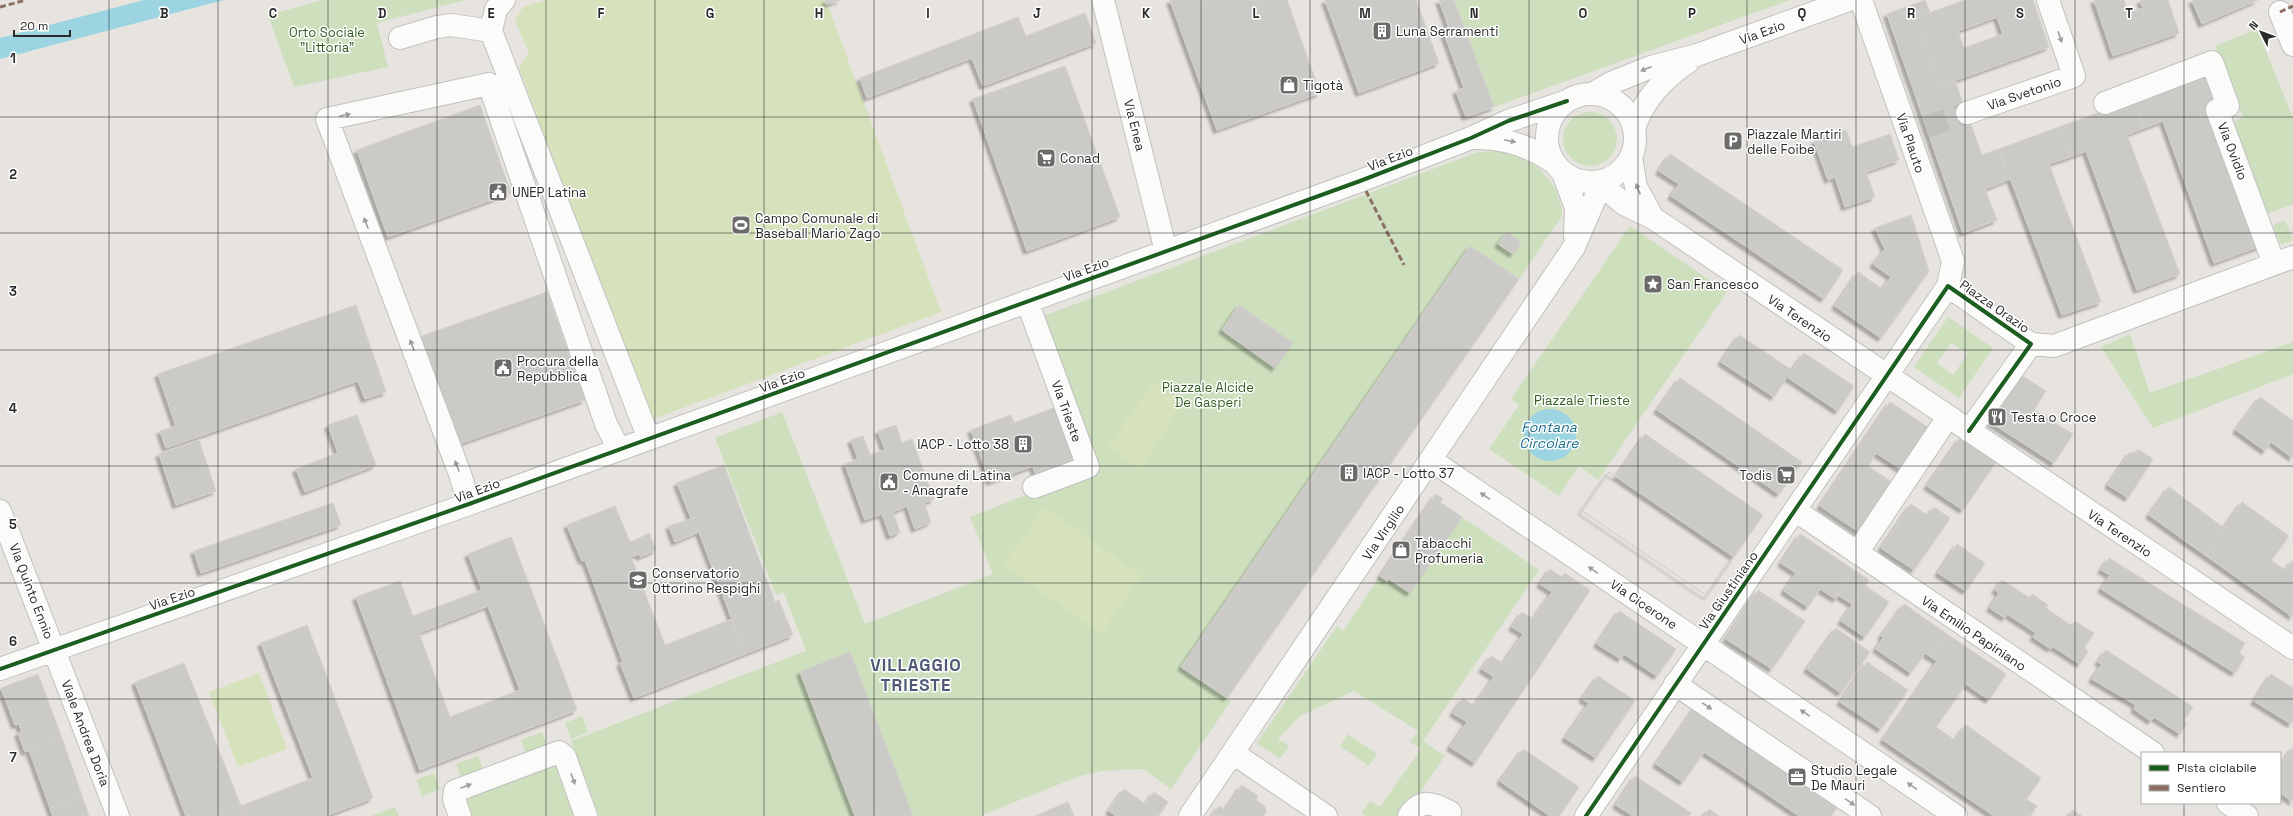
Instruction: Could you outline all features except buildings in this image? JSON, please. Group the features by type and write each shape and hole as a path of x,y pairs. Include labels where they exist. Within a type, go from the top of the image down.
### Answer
{"street":[{"path":"504,0 496,9 491,31 649,438"},
{"name":"Via Enea","path":"1103,0 1166,251"},
{"name":"Via Ezio","path":"1592,94 1611,83 1651,67 1697,55 1849,0"},
{"name":"Via Plauto","path":"1861,0 1917,130 1953,261 1948,286"},
{"name":"Via Svetonio","path":"1967,113 2074,76 2048,0"},
{"path":"2280,12 2293,45"},
{"path":"400,38 437,27 451,25 491,31"},
{"name":"Via Ezio","path":"1634,128 1641,109 1656,87 1697,55"},
{"name":"Via Ovidio","path":"2031,344 2054,346 2284,260 2217,110 2228,106 2212,62 2105,103"},
{"path":"469,504 460,474 326,119 489,84 606,424 619,449"},
{"path":"1558,167 1574,179 1586,182 1598,182 1618,174 1631,157 1635,143 1634,128 1623,108 1614,100 1592,94 1579,96 1567,101 1556,110 1550,122 1546,136 1548,150 1558,167 1576,208 1574,247"},
{"name":"Via Ezio","path":"0,669 469,504 1166,251 1472,138 1501,123 1567,101"},
{"name":"Via Ezio","path":"1472,138 1489,137 1518,143 1539,152 1558,167"},
{"name":"Via Terenzio","path":"1631,157 1636,187 1653,218"},
{"name":"Via Terenzio","path":"1598,182 1624,204 1653,218 1969,432 2293,648"},
{"name":"Via Virgilio","path":"1574,247 1596,196 1598,182"},
{"name":"Via Virgilio","path":"1190,816 1432,460 1574,247 1608,210 1618,204 1624,204"},
{"name":"Piazza Orazio","path":"1886,376 1948,286 2031,344 1969,432"},
{"name":"Via Trieste","path":"1027,301 1088,467 1034,487"},
{"name":"Via Giustiniano","path":"1586,816 1702,644 1796,511 1886,376"},
{"path":"1857,553 1948,417"},
{"name":"Via Cicerone","path":"1432,460 1702,644 1933,810 1956,816"},
{"name":"Via Quinto Ennio","path":"0,511 54,650"},
{"name":"Via Emilio Papiniano","path":"1796,511 2151,752"},
{"name":"Viale Andrea Doria","path":"54,650 118,816"},
{"path":"1675,684 1870,816"},
{"path":"460,816 454,799 455,791 559,752 565,758 586,816"},
{"path":"1233,753 1326,816"},
{"path":"1409,816 1414,808 1424,804 1436,804 1450,812"},
{"path":"2229,804 2247,816"}],"green space":[{"name":"Orto Sociale \"Littoria\"","path":"323,0 465,0 377,23 388,67 294,87 268,15"},
{"name":"Campo Comunale di Baseball Mario Zago","path":"546,0 826,0 941,312 650,420 519,68 529,54 515,20 523,7"},
{"path":"1454,0 1790,0 1494,107"},
{"path":"2257,29 2293,118 2293,204 2264,215 2229,126 2243,116 2215,46"},
{"path":"1590,112 1600,114 1609,120 1615,129 1617,139 1615,149 1609,158 1600,164 1590,166 1580,164 1571,158 1565,149 1563,139 1565,129 1571,120 1580,114"},
{"name":"Piazzale Alcide De Gasperi","path":"1495,151 1515,154 1539,168 1555,188 1562,209 1562,216 1519,279 1469,246 1181,667 1231,701 1171,789 1143,769 1102,771 1080,776 980,816 599,816 571,741 806,651 784,593 776,595 715,438 782,412 865,624 993,574 970,517 1094,468 1038,318 1478,152"},
{"path":"2285,220 2293,240 2281,245 2273,225"},
{"name":"Piazzale Trieste","path":"1630,226 1727,292 1598,480 1579,466 1559,496 1489,449 1519,405 1511,399"},
{"path":"1948,317 1993,348 1959,398 1914,367","holes":["1951,343 1968,354 1953,375 1937,363"]},
{"path":"2130,334 2150,393 2293,342 2293,374 2153,428 2101,347"},
{"path":"1153,382 1184,404 1140,468 1108,447"},
{"path":"1045,507 1142,576 1101,634 1003,565"},
{"path":"1462,517 1539,570 1423,741 1445,756 1404,816 1366,816 1361,813 1370,801 1380,807 1421,749 1410,742 1418,731 1354,691 1300,716 1278,739 1289,746 1280,759 1257,743 1337,626 1343,631 1380,576 1387,581 1389,579 1410,593"},
{"path":"259,673 287,749 238,767 209,692"},
{"path":"582,716 588,732 571,739 565,723"},
{"path":"542,732 548,748 527,756 521,740"},
{"path":"1348,734 1377,754 1369,766 1340,746"},
{"path":"478,756 484,772 462,780 456,764"},
{"path":"555,757 581,816 467,816 460,795"},
{"path":"434,773 440,789 422,796 416,780"},
{"path":"395,807 399,816 371,816"}],"water":[{"path":"144,0 224,0 0,59 0,38"},
{"name":"Fontana Circolare","path":"1545,409 1555,409 1569,416 1576,430 1576,440 1569,454 1555,461 1545,461 1535,457 1528,450 1524,440 1524,430 1528,420 1535,413"}],"tunnel":[{"path":"1926,127 1967,113"}],"marked path":[{"path":"0,7 26,0"},
{"path":"2280,12 2293,6"},
{"path":"1366,191 1404,265"}],"cycle path":[{"path":"0,669 469,504 1360,181 1471,138 1508,121 1567,101"},
{"path":"1586,816 1948,286 2031,344 1969,431"}],"place":[{"name":"Luna Serramenti","path":"1382,31"},
{"name":"Tigotà","path":"1289,85"},
{"name":"Piazzale Martiri delle Foibe","path":"1733,141"},
{"name":"Conad","path":"1046,158"},
{"name":"UNEP Latina","path":"498,192"},
{"name":"Campo Comunale di Baseball Mario Zago","path":"741,225"},
{"name":"San Francesco","path":"1653,284"},
{"name":"Procura della Repubblica","path":"503,368"},
{"name":"Testa o Croce","path":"1997,417"},
{"name":"IACP - Lotto 38","path":"1023,444"},
{"name":"IACP - Lotto 37","path":"1349,473"},
{"name":"Todis","path":"1786,475"},
{"name":"Comune di Latina - Anagrafe","path":"889,482"},
{"name":"Tabacchi Profumeria","path":"1401,550"},
{"name":"Conservatorio Ottorino Respighi","path":"638,580"},
{"name":"Studio Legale De Mauri","path":"1797,777"}],"district":[{"name":"VILLAGGIO TRIESTE","path":"916,675"}]}
